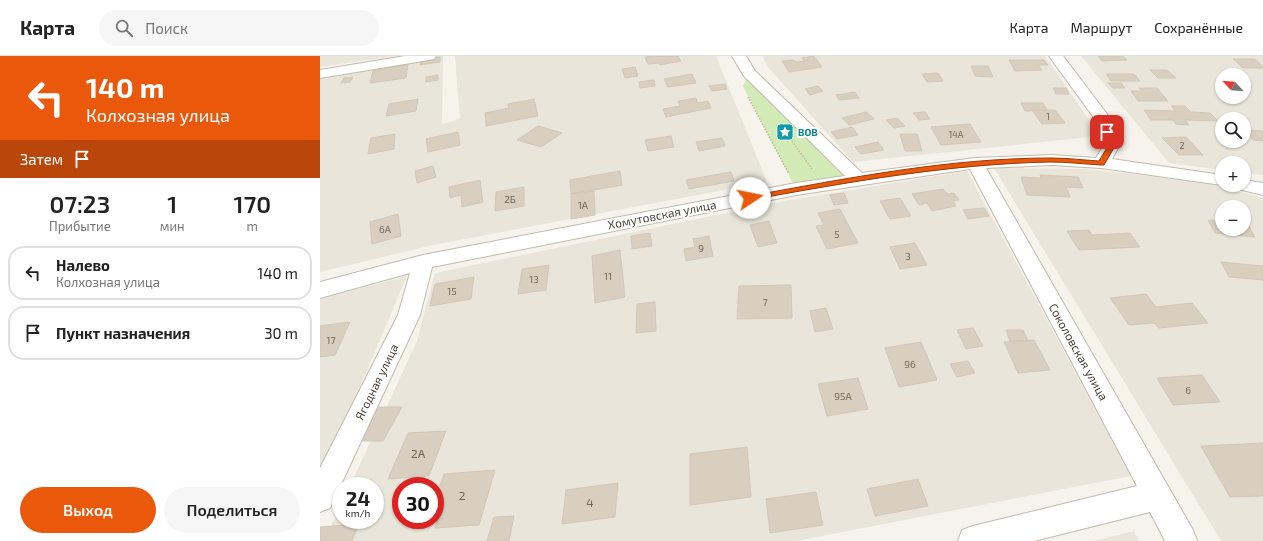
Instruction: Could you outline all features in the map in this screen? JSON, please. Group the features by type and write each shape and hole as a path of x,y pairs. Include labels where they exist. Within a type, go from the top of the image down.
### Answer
{"street":[{"path":"320,74 429,56"},
{"path":"739,56 749,73 858,179"},
{"path":"1056,56 1102,118 1112,146 1101,163"},
{"name":"Хомутовская улица","path":"320,290 423,262 796,189 975,163 1052,160 1101,163 1215,179"},
{"name":"Соколовская улица","path":"975,163 1182,541"},
{"path":"1251,186 1263,189"},
{"name":"Ягодная улица","path":"320,498 409,315 423,262"},
{"path":"974,541 1156,496"}],"path":[{"path":"749,73 743,86 796,189"}],"shaded area":[{"path":"320,56 394,56 320,67"},
{"path":"443,56 442,124 460,119 455,56 716,56 767,182 433,245 320,272 320,74"},
{"path":"763,56 1045,56 1100,136 853,162 767,66"},
{"path":"1081,56 1263,56 1263,175 1251,174 1251,156 1215,156 1215,169 1169,163"},
{"path":"994,168 1084,169 1203,182 1215,185 1215,192 1240,192 1263,198 1263,541 1221,541"},
{"path":"967,171 1131,476 796,541 324,541 332,524 332,529 384,529 384,477 354,477 417,341 435,273 789,200"},
{"path":"407,276 365,375 320,473 320,299"},
{"path":"1134,531 1139,541 1093,541"}],"green space":[{"path":"749,73 858,179 796,189 743,86"}],"building":[{"path":"678,56 681,61 660,65 659,63 648,64 645,57"},
{"path":"814,56 822,67 789,72 782,61 805,61 802,58"},
{"path":"1098,56 1123,56 1127,60 1102,61"},
{"path":"440,57 440,62 420,65 421,60"},
{"path":"1233,59 1255,59 1263,67 1263,68 1243,68"},
{"path":"1009,60 1044,60 1048,65 1038,65 1042,70 1015,71"},
{"path":"408,64 406,78 370,83 373,71"},
{"path":"971,66 988,66 993,77 975,76"},
{"path":"635,67 638,76 625,78 622,69"},
{"path":"1150,70 1167,70 1176,78 1158,78"},
{"path":"938,73 943,81 927,82 922,74"},
{"path":"692,74 696,83 668,87 664,79"},
{"path":"1106,74 1134,74 1140,81 1111,81"},
{"path":"438,75 438,80 426,82 426,77"},
{"path":"353,77 350,82 341,83 344,78"},
{"path":"654,80 655,86 640,88 639,82"},
{"path":"1108,83 1121,83 1125,88 1113,88"},
{"path":"725,84 727,89 712,91 709,86"},
{"path":"818,86 823,91 810,95 805,89"},
{"path":"1053,88 1066,88 1069,94 1056,94"},
{"path":"1139,88 1157,88 1168,101 1138,101 1131,91 1142,91"},
{"path":"855,92 859,98 839,100 836,95"},
{"path":"696,98 698,103 708,101 711,108 666,117 663,109 680,106 678,101"},
{"path":"418,99 416,111 386,116 389,104"},
{"path":"534,99 538,116 486,126 485,113 509,108 508,104"},
{"path":"1021,103 1043,103 1047,110 1025,111"},
{"path":"1171,106 1185,106 1191,112 1210,113 1215,118 1215,121 1185,120 1189,125 1176,124 1173,120 1151,120 1144,110 1176,111"},
{"path":"1032,110 1055,110 1065,123 1042,124"},
{"path":"866,112 874,119 849,125 842,118"},
{"path":"925,112 930,119 919,120 913,113"},
{"path":"897,118 905,126 894,128 886,120"},
{"path":"970,124 981,142 941,145 931,127"},
{"path":"538,126 562,133 541,147 517,140"},
{"path":"852,127 858,135 837,139 831,132"},
{"path":"1251,130 1263,131 1263,137 1261,137 1263,141 1253,140 1251,138"},
{"path":"458,132 460,145 428,152 426,139"},
{"path":"395,134 394,149 368,154 371,138"},
{"path":"900,134 917,134 922,151 905,151"},
{"path":"671,136 674,147 648,151 645,140"},
{"path":"1186,137 1203,155 1179,155 1162,138"},
{"path":"722,138 725,146 699,151 696,142"},
{"path":"878,142 884,150 861,154 855,147"},
{"path":"433,166 436,177 417,183 415,171"},
{"path":"620,171 622,185 571,194 570,180"},
{"path":"731,172 734,181 689,189 686,180"},
{"path":"1040,175 1078,177 1083,188 1066,187 1070,197 1027,195 1021,177 1041,178"},
{"path":"480,180 483,202 462,207 461,195 450,198 449,187"},
{"path":"524,187 524,206 495,211 496,192"},
{"path":"943,189 948,194 954,193 959,200 953,201 956,206 932,211 927,203 919,205 912,194"},
{"path":"594,191 595,215 571,219 571,194"},
{"path":"844,193 848,203 834,205 830,195"},
{"path":"900,198 911,216 890,219 880,201"},
{"path":"984,208 989,216 968,219 963,210"},
{"path":"840,209 858,243 827,249 816,226 824,225 818,213"},
{"path":"398,214 401,236 372,244 370,222"},
{"path":"1208,220 1215,220 1215,233"},
{"path":"769,221 777,243 758,247 750,225"},
{"path":"1089,230 1092,235 1130,233 1140,247 1079,250 1067,231"},
{"path":"1251,230 1255,237 1245,236 1251,236"},
{"path":"650,233 652,246 632,249 631,236"},
{"path":"709,236 713,256 686,261 684,249 695,247 693,239"},
{"path":"915,243 927,265 900,269 890,247"},
{"path":"620,250 625,297 595,303 592,256"},
{"path":"1221,262 1263,266 1263,280 1229,277"},
{"path":"549,265 546,290 518,294 522,269"},
{"path":"474,277 471,299 430,306 435,284"},
{"path":"791,285 792,318 737,319 739,286"},
{"path":"1146,294 1156,307 1192,303 1208,323 1159,328 1154,323 1129,325 1110,298"},
{"path":"655,302 656,331 636,333 637,304"},
{"path":"826,308 833,329 815,332 810,311"},
{"path":"350,322 335,355 320,357 320,326"},
{"path":"973,328 983,346 966,349 957,330"},
{"path":"1006,330 1023,330 1028,341 1010,341"},
{"path":"1034,340 1050,370 1018,373 1004,342"},
{"path":"921,342 937,380 899,387 885,348"},
{"path":"968,361 975,373 957,377 950,364"},
{"path":"1202,375 1220,402 1173,405 1157,378"},
{"path":"858,378 868,409 827,416 818,384"},
{"path":"379,407 402,407 383,441 359,441"},
{"path":"446,431 429,476 392,477 392,479 388,479 408,433"},
{"path":"1263,443 1263,496 1230,497 1201,446"},
{"path":"747,447 751,497 690,505 690,454"},
{"path":"495,470 479,525 444,527 444,474"},
{"path":"918,479 928,506 875,516 867,489"},
{"path":"618,483 615,517 562,524 566,490"},
{"path":"816,492 823,525 770,533 766,499"},
{"path":"514,516 509,541 487,541 494,517"},
{"path":"332,526 332,529 357,529 352,541 320,541 320,527"}],"place":[{"name":"ВОВ","path":"785,132"}],"route":[{"path":"750,198 858,179 975,163 1052,160 1101,163 1112,146 1107,132"}]}
